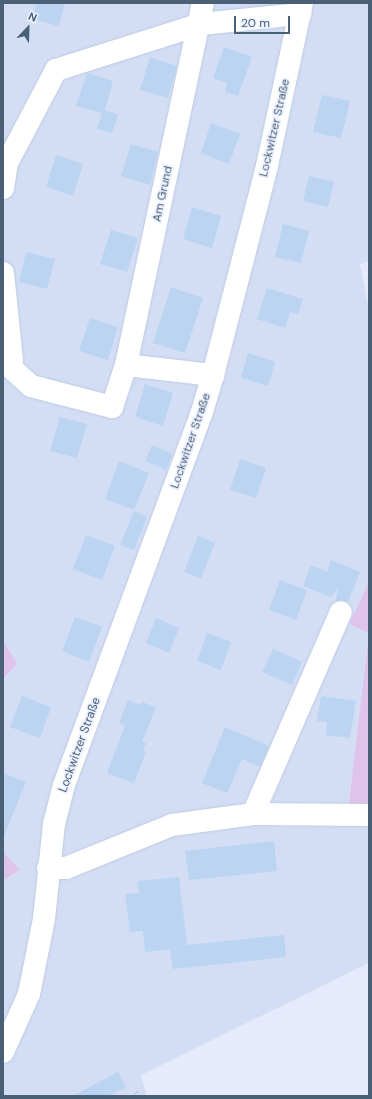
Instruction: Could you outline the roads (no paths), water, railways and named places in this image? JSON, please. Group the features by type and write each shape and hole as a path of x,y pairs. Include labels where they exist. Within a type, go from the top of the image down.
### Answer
{"street":[{"path":"3,188 7,163 56,70 202,13 301,9"},
{"name":"Lockwitzer Straße","path":"3,1052 29,994 44,919 48,868 54,824 64,785 201,415 213,375 267,166 301,9"},
{"name":"Am Grund","path":"3,273 12,360 10,368 31,386 112,407 126,365 202,13"},
{"path":"126,365 213,375"},
{"path":"253,814 341,612"},
{"path":"48,868 66,868 172,825 253,814 369,815"}]}
